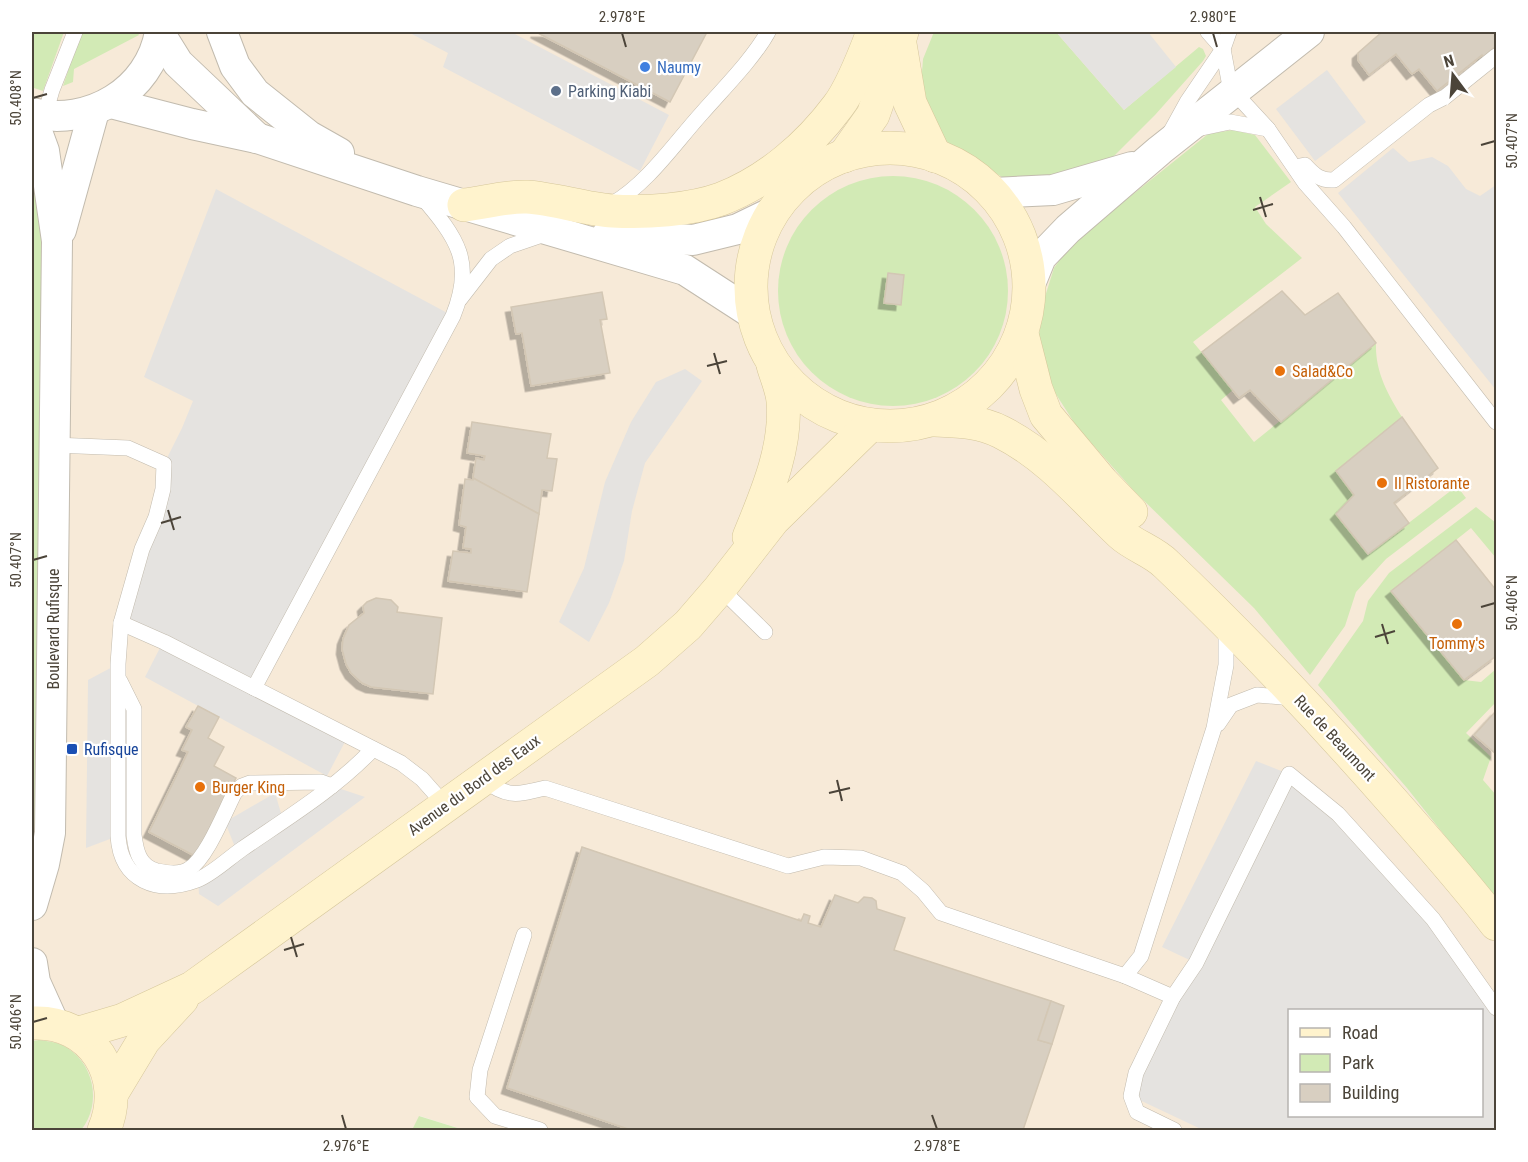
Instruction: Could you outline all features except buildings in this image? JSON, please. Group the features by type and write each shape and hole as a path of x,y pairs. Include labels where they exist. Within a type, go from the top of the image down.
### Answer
{"street":[{"path":"35,123 102,107 126,92 140,78 150,62 158,45 160,32"},
{"path":"160,32 178,63 257,138"},
{"path":"222,32 235,66 255,93 309,136 337,151 357,172"},
{"path":"1030,284 1041,257 1068,229 1160,150 1310,32"},
{"path":"464,205 526,197 602,210 645,211 682,208 721,199 770,173 798,150 840,105 864,54 892,35"},
{"path":"892,35 910,103 935,156"},
{"path":"844,156 873,115 892,35"},
{"path":"102,107 257,138 417,191 685,270 753,314"},
{"name":"Boulevard Rufisque","path":"57,241 102,107"},
{"name":"Boulevard Rufisque","path":"32,905 51,833 57,241 44,151 35,123"},
{"path":"890,148 913,150 935,156 957,165 993,193 1008,213 1020,235 1027,259 1030,284 1028,309 1022,333 1008,362 988,387 962,406 933,420 898,427 870,425 832,414 799,393 773,363 760,339 753,314 750,287 753,261 761,236 773,212 804,178 844,156 866,150 890,148"},
{"path":"993,193 1053,190 1097,179 1160,150"},
{"path":"551,231 693,240 738,229 773,212"},
{"name":"Rue de Beaumont","path":"1022,333 1036,389 1046,415 1102,482 1141,522 1164,561"},
{"name":"Avenue du Bord des Eaux","path":"729,576 773,472 783,432 783,400 773,363"},
{"name":"Rue de Beaumont","path":"933,420 974,422 1001,432 1036,454 1061,474 1123,536 1164,561 1299,698 1472,892 1497,924"},
{"name":"Avenue du Bord des Eaux","path":"55,1027 123,1020 192,988 647,661 688,625 773,520 870,425"},
{"path":"32,963 35,982 55,1027 98,1053 108,1072 112,1093 110,1116 104,1131"},
{"name":"Avenue du Bord des Eaux","path":"112,1093 144,1040 192,988"}],"lane":[{"path":"35,123 52,90 75,32"},
{"path":"602,210 627,195 647,176 723,90 768,32"},
{"path":"1208,32 1223,49 1233,91 1268,129 1305,183 1331,212 1497,422"},
{"path":"1160,150 1187,102 1223,49 1228,32"},
{"path":"1295,166 1305,165 1315,176 1326,181 1334,180 1429,105 1445,97 1497,56"},
{"path":"1160,150 1208,125 1230,122 1268,129"},
{"path":"417,191 447,226 458,249 464,271 459,300"},
{"path":"254,688 444,333 459,300 491,259 510,246 551,231"},
{"path":"54,445 128,448 164,464 163,489 156,517 142,549 122,623 117,822 119,853 127,867 138,879 166,887 198,880 347,775 373,749"},
{"path":"729,576 765,632"},
{"path":"122,623 164,642 401,764 422,779 446,806"},
{"path":"1125,976 1141,956 1214,728 1226,665 1226,623"},
{"path":"119,678 134,709 134,835 137,855 148,869 171,874 189,869 203,854 235,792 242,786 250,783 321,782 332,786"},
{"path":"1214,728 1231,705 1257,695 1299,698"},
{"path":"1174,1131 1137,1112 1131,1096 1136,1073 1173,997 1196,963 1289,774 1338,814 1438,925 1497,1008"},
{"path":"481,779 504,794 517,795 545,788 788,866 824,857 861,858 902,873 923,891 941,913 1125,976 1173,997"},
{"path":"524,935 480,1070 477,1097 495,1116 540,1131"}],"shaded area":[{"path":"32,32 1496,32 1496,1130 464,1130 420,1116 412,1130 32,1130"},
{"name":"Parking Kiabi","path":"408,32 511,32 669,115 640,171 443,67 448,53"},
{"path":"1056,32 1148,32 1176,67 1124,110"},
{"path":"1327,70 1366,122 1315,161 1276,109"},
{"path":"1393,148 1409,162 1432,157 1448,166 1466,189 1480,196 1496,185 1496,390 1338,193"},
{"path":"216,189 453,316 254,687 348,736 327,776 145,677 163,642 121,623 164,464 193,401 144,377"},
{"path":"685,369 702,381 645,463 632,511 624,561 609,603 589,642 559,622 584,568 605,482 631,422 656,382"},
{"path":"118,664 118,836 86,848 88,680"},
{"path":"1256,761 1289,774 1338,814 1496,1008 1496,1130 1203,1130 1131,1096 1196,963 1162,947"},
{"path":"332,786 365,797 218,906 199,894 198,880 237,852 225,822 275,793 283,820"}],"green space":[{"path":"32,32 64,32 43,91 34,88 32,84"},
{"path":"81,32 137,32 139,35 74,69 73,82 63,86"},
{"path":"934,32 1056,32 1124,110 1199,47 1203,49 1206,56 1155,115 1109,161 1024,182 1002,177 954,148 937,132 921,85 923,59"},
{"path":"1233,130 1255,135 1291,182 1255,207 1266,224 1302,258 1193,342 1233,390 1221,400 1254,442 1376,343 1383,382 1402,417 1337,470 1354,495 1336,514 1368,554 1457,486 1466,498 1386,559 1356,592 1345,626 1310,675 1254,608 1135,492 1077,427 1050,385 1038,343 1043,303 1054,268 1071,244 1208,134"},
{"path":"882,176 904,176 947,189 966,202 982,218 995,237 1003,258 1008,291 1006,313 995,345 982,364 966,380 947,393 926,401 904,406 882,406 839,393 820,380 804,364 791,345 783,324 778,302 778,280 791,237 804,218 820,202 839,189 860,181"},
{"path":"32,177 40,179 47,231 38,824 32,864"},
{"path":"1476,507 1496,523 1496,558 1471,528 1392,591 1464,680 1481,682 1496,669 1496,702 1466,733 1491,757 1483,780 1496,795 1496,900 1407,788 1318,685 1363,621 1368,601 1389,573"},
{"path":"39,1040 62,1045 73,1052 88,1072 92,1083 92,1108 81,1130 32,1130 32,1041"},
{"path":"419,1116 464,1130 412,1130"}],"place":[{"name":"Naumy","path":"645,67"},
{"name":"Parking Kiabi","path":"556,91"},
{"name":"Salad&Co","path":"1280,371"},
{"name":"Il Ristorante","path":"1382,483"},
{"name":"Tommy's","path":"1457,624"},
{"name":"Rufisque","path":"72,749"},
{"name":"Burger King","path":"200,787"}]}
